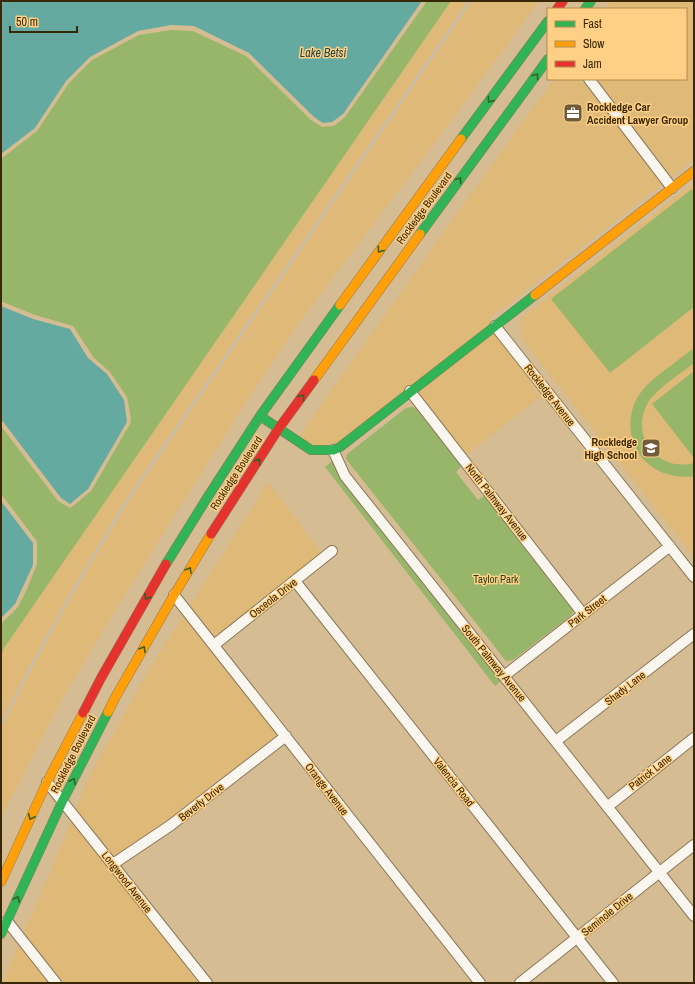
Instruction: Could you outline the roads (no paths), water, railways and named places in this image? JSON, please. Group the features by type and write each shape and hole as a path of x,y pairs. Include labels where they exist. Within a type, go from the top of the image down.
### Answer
{"main road":[{"name":"Rockledge Boulevard","path":"1,882 47,782 101,678 158,577 207,498 260,416 424,196 453,151 547,24"},
{"name":"Rockledge Boulevard","path":"1,934 62,802 116,696 155,627 221,517 279,428 547,61"},
{"path":"446,176 453,151"},
{"path":"260,416 311,450 336,449 694,171"},
{"path":"443,188 445,200"},
{"path":"420,234 426,210"},
{"path":"172,571 174,552"},
{"path":"158,577 161,592"},
{"path":"171,584 174,595"},
{"path":"155,627 160,602"}],"street":[{"path":"590,80 672,188"},
{"name":"Rockledge Avenue","path":"495,326 694,577"},
{"name":"North Palmway Avenue","path":"410,391 583,614"},
{"name":"South Palmway Avenue","path":"336,449 345,476 694,916"},
{"name":"Park Street","path":"504,676 670,546"},
{"name":"Osceola Drive","path":"214,645 332,551"},
{"name":"Valencia Road","path":"295,581 613,983"},
{"name":"Orange Avenue","path":"174,595 480,983"},
{"name":"Shady Lane","path":"556,741 694,634"},
{"name":"Beverly Drive","path":"113,864 171,825 286,736"},
{"name":"Patrick Lane","path":"607,807 694,738"},
{"name":"Longwood Avenue","path":"47,782 207,983"},
{"name":"Seminole Drive","path":"520,983 694,845"},
{"path":"6,921 56,983"}],"water":[{"name":"Lake Betsi","path":"5,1 422,1 343,114 332,122 323,123 314,117 249,53 194,26 171,25 138,31 90,57 66,81 35,128 1,154 1,4"},
{"path":"1,306 33,319 70,329 88,358 107,374 124,400 127,422 88,489 70,504 61,498 1,419"},
{"path":"1,501 33,543 33,565 15,604 1,618"}],"railway":[{"path":"1,725 64,608 132,493 470,1"}],"place":[{"name":"Rockledge Car Accident Lawyer Group","path":"573,113"},
{"name":"Rockledge High School","path":"651,448"}],"park label":[{"name":"Taylor Park","path":"496,579"}]}
